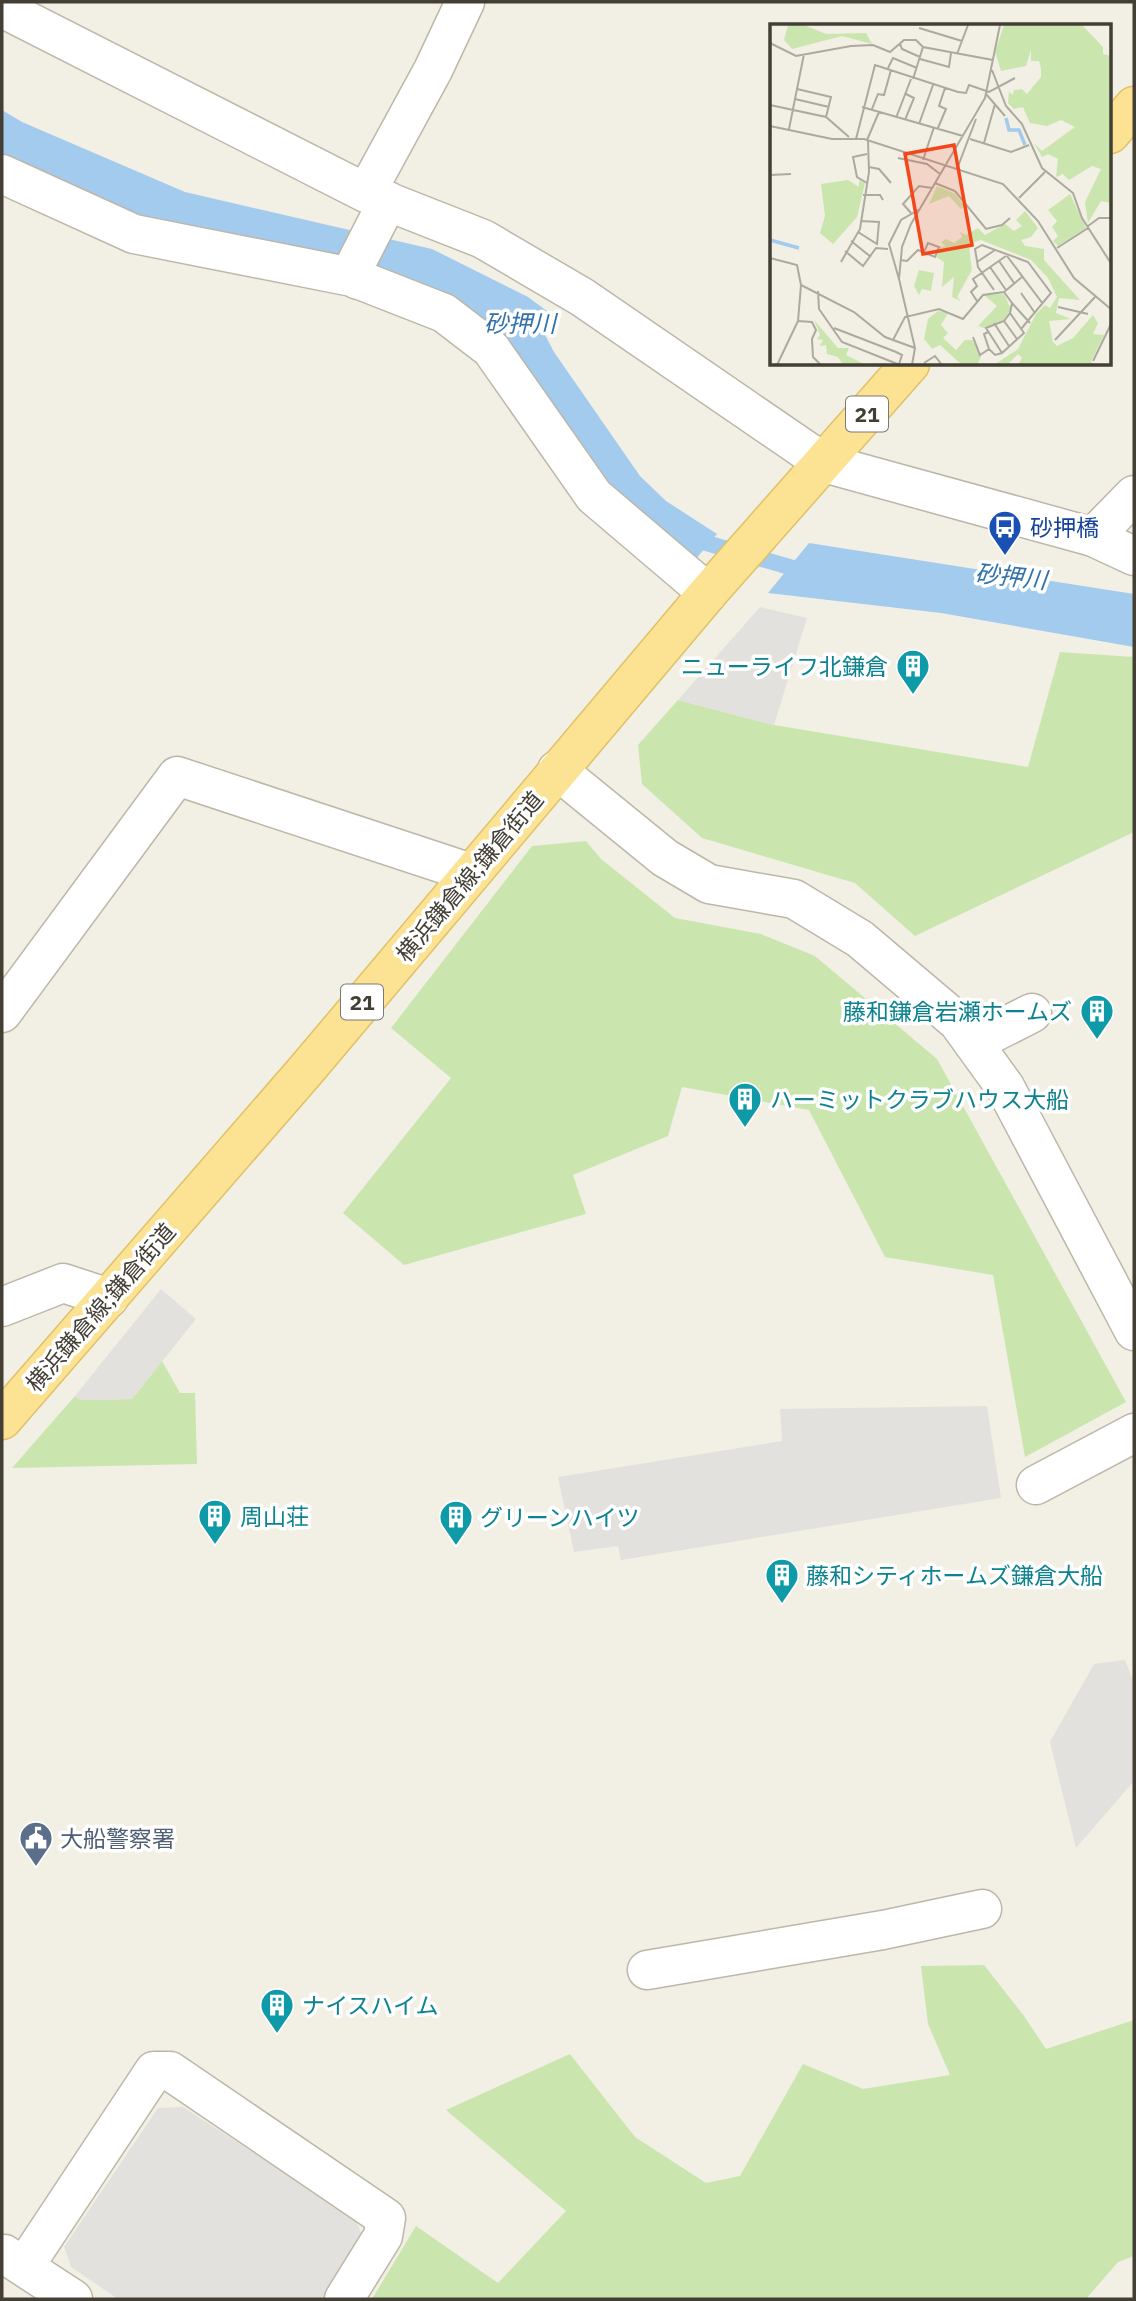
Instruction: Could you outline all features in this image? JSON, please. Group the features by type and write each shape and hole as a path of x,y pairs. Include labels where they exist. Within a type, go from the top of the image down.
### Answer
{"main road":[{"path":"1112,132 1134,106"},
{"name":"横浜鎌倉線;鎌倉街道","path":"2,1420 714,587 908,366"}],"street":[{"path":"352,277 377,197 465,2"},
{"path":"2,8 377,197 483,239 582,298 824,463 1093,537 1134,556"},
{"path":"6,176 134,234 352,277 444,313 491,349 594,496 714,587"},
{"path":"1093,537 1134,495"},
{"path":"557,770 665,858 709,884 794,900 860,939 958,1022 1005,1087 1134,1331"},
{"path":"2,1013 177,776 471,873"},
{"path":"973,1043 1032,1013"},
{"path":"2,1307 63,1283 108,1298"},
{"path":"1036,1485 1134,1433"},
{"path":"647,1970 883,1930 982,1909"},
{"path":"73,2299 13,2260 154,2071 170,2071 386,2218 383,2236 344,2299"}],"green space":[{"path":"1060,652 1134,657 1134,832 915,936 855,883 702,838 642,784 638,745 678,700 774,725 1028,767"},
{"path":"586,841 601,859 675,918 761,934 815,956 937,1059 1126,1402 1025,1457 993,1275 885,1257 809,1110 682,1087 668,1136 573,1175 586,1214 404,1265 343,1213 451,1078 391,1028 532,846"},
{"path":"162,1361 180,1393 195,1393 197,1464 12,1468 75,1396 81,1400 132,1399"},
{"path":"984,1965 1046,2049 1134,2020 1134,2256 1118,2262 1086,2299 372,2299 416,2226 498,2283 566,2211 446,2110 570,2054 635,2137 706,2183 740,2176 803,2064 863,2089 950,2075 928,2024 921,1966"}],"shaded area":[{"path":"760,607 807,618 774,725 678,700"},
{"path":"161,1289 196,1319 132,1399 81,1400 75,1396"},
{"path":"987,1406 1001,1498 621,1560 618,1546 574,1552 558,1477 782,1441 780,1409"},
{"path":"1125,1660 1134,1683 1134,1781 1076,1848 1050,1742 1094,1664"},
{"path":"183,2107 356,2219 362,2237 325,2299 118,2299 71,2267 64,2247 158,2108"}],"water":[{"name":"砂押川","path":"2,110 22,122 185,192 432,249 528,297 547,311 545,335 554,352 640,476 666,501 717,534 695,560 623,501 505,343 171,229 2,158"},
{"name":"砂押川","path":"809,543 1134,594 1134,647 941,613 768,593"}],"waterway":[{"name":"砂押川","path":"689,535 696,540 807,572"}],"place":[{"name":"砂押橋","path":"1005,557"},
{"name":"ニューライフ北鎌倉","path":"913,696"},
{"name":"藤和鎌倉岩瀬ホームズ","path":"1097,1041"},
{"name":"ハーミットクラブハウス大船","path":"745,1129"},
{"name":"周山荘","path":"215,1546"},
{"name":"グリーンハイツ","path":"456,1547"},
{"name":"藤和シティホームズ鎌倉大船","path":"782,1605"},
{"name":"大船警察署","path":"36,1868"},
{"name":"ナイスハイム","path":"277,2035"}]}
